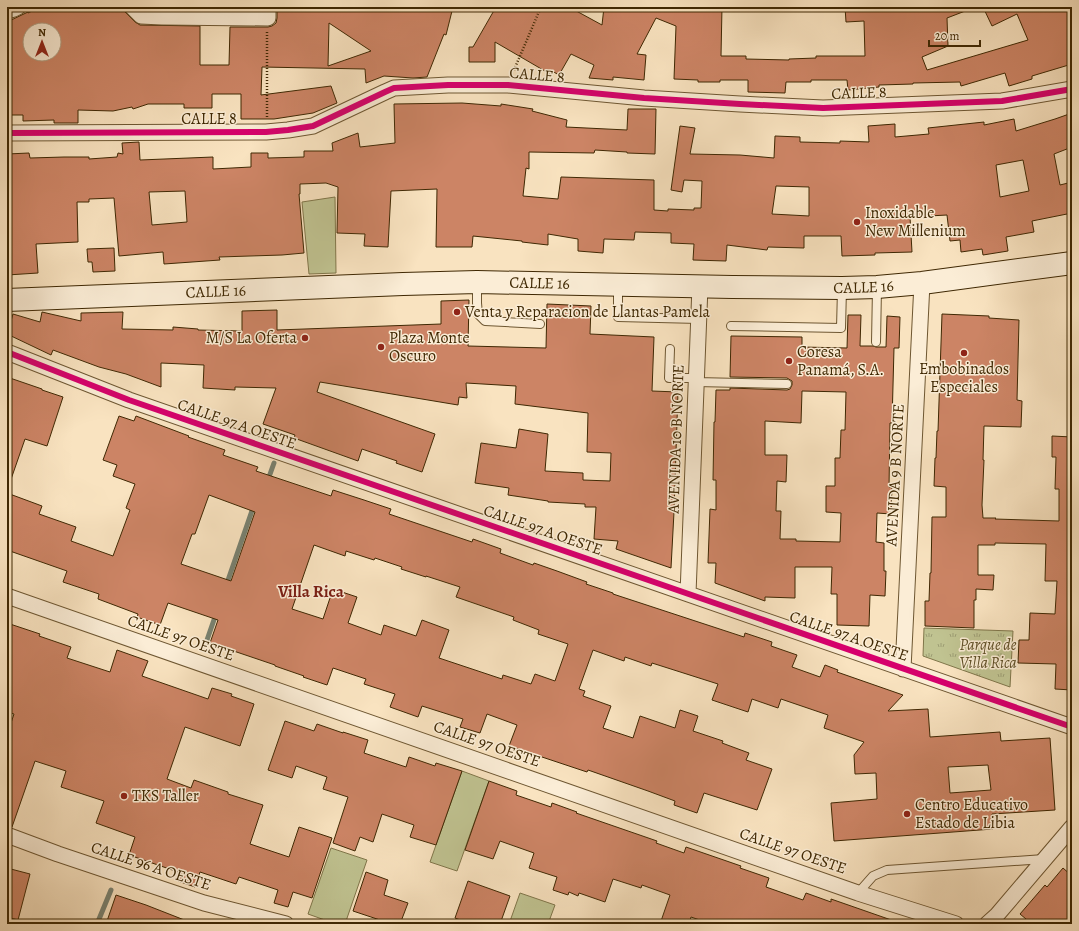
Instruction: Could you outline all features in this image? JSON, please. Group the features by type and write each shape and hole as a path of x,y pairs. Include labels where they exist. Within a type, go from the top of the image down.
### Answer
{"main road":[{"name":"CALLE 16","path":"7,300 478,282 842,288 877,287 922,283 1072,263"}],"street":[{"path":"7,11 18,7"},
{"path":"132,7 141,16 268,13"},
{"name":"CALLE 8","path":"7,134 266,132 288,130 313,126 394,88 448,85 508,85 644,98 823,108 1002,101 1072,89"},
{"name":"AVENIDA 9 B NORTE","path":"903,669 922,283"},
{"name":"AVENIDA 10 B NORTE","path":"688,594 700,286"},
{"name":"CALLE 97 A OESTE","path":"7,352 129,400 1072,728"},
{"name":"CALLE 97 OESTE","path":"7,596 858,893 956,924"},
{"path":"997,921 1044,859 1072,827"},
{"name":"CALLE 96 A OESTE","path":"7,835 58,854 204,903 286,924"}],"lane":[{"path":"478,282 478,314 485,321 540,324"},
{"path":"618,284 618,317 699,319"},
{"path":"876,342 877,287"},
{"path":"731,326 841,328 842,288"},
{"path":"670,350 669,378 787,384"},
{"path":"858,893 874,876 887,870 1044,859"}],"path":[{"path":"508,85 540,7"},
{"path":"266,132 268,13"}],"green space":[{"path":"335,197 336,273 309,274 302,202"},
{"name":"Parque de Villa Rica","path":"924,628 1013,631 1010,687 923,656"},
{"path":"462,771 489,781 457,871 430,862"},
{"path":"331,848 367,860 345,924 336,924 308,914"},
{"path":"520,893 555,905 548,924 509,924"}],"building":[{"path":"40,7 123,7 123,10 140,25 200,26 200,65 229,65 230,27 272,26 276,23 277,7 453,7 446,35 444,34 427,77 413,78 384,76 366,83 365,69 262,67 261,95 331,86 337,103 313,113 274,119 241,119 241,94 212,94 212,108 184,108 184,104 148,104 133,109 132,107 113,111 78,110 78,123 54,123 54,120 23,121 23,115 7,115 7,22","holes":["329,23 371,51 328,66"]},
{"path":"496,7 569,7 602,25 604,7 722,7 721,56 746,56 746,59 789,60 816,58 816,56 865,56 864,21 846,22 845,7 973,7 947,18 948,46 922,57 927,70 1028,40 1017,14 992,26 983,7 1072,7 1072,64 1032,76 1032,79 1009,86 1005,73 961,86 960,82 913,83 879,85 879,87 848,90 847,80 811,80 811,82 786,82 785,93 748,92 748,80 698,82 698,80 674,79 676,26 656,18 637,54 646,55 644,80 613,77 613,80 589,78 594,65 571,54 559,75 552,71 550,74 495,42 495,62 469,62 469,47 473,47"},
{"path":"462,103 501,106 501,104 533,109 532,111 567,120 566,127 627,130 628,109 656,109 655,154 595,150 594,153 529,152 529,169 526,168 523,196 558,199 561,177 654,180 654,210 668,211 668,209 694,210 694,208 701,208 702,181 684,180 682,192 671,190 680,126 695,128 690,154 740,155 774,158 775,136 800,137 800,142 869,142 868,126 895,124 895,137 929,134 928,128 984,122 984,125 1014,119 1016,131 1072,113 1072,147 1054,154 1060,185 1072,182 1072,213 1032,221 1034,232 1006,237 1008,251 983,255 982,249 961,252 960,240 950,241 947,215 910,217 912,252 842,256 841,236 804,236 804,248 768,247 767,250 727,245 726,261 693,260 694,244 671,243 671,233 635,232 634,240 604,239 603,253 578,251 578,239 548,234 548,245 473,236 472,247 436,247 437,189 391,191 388,247 364,246 365,234 337,233 338,187 326,183 300,184 299,194 304,253 219,257 220,260 164,264 163,252 119,256 114,198 89,199 89,202 77,202 78,242 36,244 38,273 7,275 7,154 29,153 30,158 89,157 89,159 117,157 118,153 123,154 122,143 139,142 140,160 213,157 213,169 251,167 251,153 268,153 268,158 304,157 304,151 333,151 332,143 358,133 360,147 395,143 394,104","holes":["1023,160 1029,191 1000,197 996,165","776,186 809,187 809,216 772,214","185,191 187,222 152,225 149,192"]},
{"path":"114,248 115,271 93,272 92,262 88,262 87,249"},
{"path":"469,300 468,346 546,348 547,304 591,306 590,334 654,337 652,391 678,392 671,568 616,549 618,541 594,539 596,507 585,507 585,504 548,502 508,495 509,488 475,483 481,443 516,448 519,429 548,434 545,471 583,473 583,480 610,481 611,453 587,452 588,413 515,404 516,386 466,383 467,398 459,397 458,405 320,382 317,392 435,434 422,472 396,463 397,461 362,449 358,461 294,438 295,435 263,424 276,388 235,387 235,390 203,388 204,365 161,363 161,387 53,350 51,355 7,334 7,320 11,321 13,314 40,322 42,312 81,321 81,313 123,312 122,329 173,330 173,327 198,330 242,331 242,311 277,310 277,330 441,324 441,301"},
{"path":"942,314 989,316 989,318 1019,320 1017,400 1022,401 1021,427 984,426 983,518 1059,521 1059,489 1055,489 1056,457 1052,457 1052,436 1072,437 1072,690 1055,689 1056,664 1018,663 1019,640 1029,640 1030,613 1055,614 1057,581 1045,581 1046,544 995,543 995,545 978,545 978,575 994,575 993,590 976,589 976,600 974,600 974,628 925,626 925,601 929,601 931,573 932,517 946,517 946,487 934,486 938,431"},
{"path":"848,315 861,315 860,346 876,347 886,347 887,316 900,317 899,348 894,348 892,423 890,423 889,487 892,487 891,514 877,513 876,542 884,543 884,571 886,571 885,596 870,595 869,626 837,625 837,594 831,594 832,567 795,567 795,598 765,597 765,601 715,583 716,563 708,563 710,509 716,510 716,480 713,480 716,390 730,390 730,388 787,390 790,389 792,385 792,381 787,378 730,377 731,336 802,337 802,347 847,348","holes":["802,391 846,392 845,430 841,430 840,458 835,458 835,486 826,486 826,512 841,513 840,542 780,539 781,511 776,511 777,481 786,482 787,455 765,455 765,421 801,423"]},
{"path":"7,377 63,397 47,446 25,439 9,485 7,485"},
{"path":"119,416 134,421 136,416 225,450 223,455 258,467 256,471 331,496 333,490 364,500 391,509 389,514 472,542 473,539 501,549 500,553 533,565 534,563 557,571 587,582 586,584 613,594 744,637 745,633 772,642 771,646 797,655 792,667 820,677 825,665 838,670 837,672 903,695 888,711 928,709 930,737 1000,732 1001,741 1050,738 1055,810 992,814 993,829 834,841 831,803 877,799 876,773 855,774 854,755 864,742 824,728 828,715 781,699 778,708 752,699 748,712 712,700 718,684 652,663 651,666 625,657 624,661 593,650 579,689 585,691 583,696 611,706 603,728 633,738 640,716 675,728 680,710 698,716 693,731 723,741 722,743 749,753 746,760 772,769 757,810 704,793 697,813 674,805 675,801 648,791 588,770 587,772 509,746 517,725 487,714 480,733 460,727 463,719 422,706 418,717 390,707 395,694 364,684 366,679 333,668 327,685 303,677 304,676 275,665 210,643 218,620 168,603 160,625 137,617 138,614 98,599 99,594 63,582 67,571 7,550 7,493 42,506 39,514 76,527 71,541 113,556 130,510 126,508 135,484 113,476 117,465 103,460","holes":["209,495 255,512 231,581 181,564 192,534 195,534","314,545 345,556 346,551 374,560 375,558 402,567 401,569 460,587 456,597 514,617 513,620 539,630 538,634 568,644 555,681 535,674 531,684 503,675 502,679 439,658 449,630 422,620 416,636 384,625 381,635 348,623 357,597 333,589 323,619 292,609","988,765 991,790 950,793 948,767"]},
{"path":"7,623 40,634 39,636 71,647 67,658 110,672 117,650 148,661 142,676 208,699 212,688 232,694 231,696 254,704 240,746 185,727 167,779 191,788 194,780 228,792 228,794 263,805 250,844 289,857 299,827 332,838 312,898 293,892 288,907 274,903 278,890 239,877 236,884 200,872 195,887 178,881 181,873 129,855 135,837 96,823 104,801 61,787 66,771 35,761 12,827 7,826 7,735 14,714 7,712"},
{"path":"285,721 314,731 317,724 368,740 364,753 406,767 409,757 435,766 436,763 462,771 436,845 410,837 414,825 382,814 373,842 360,837 355,851 333,843 348,797 323,789 327,777 296,766 292,778 268,770"},
{"path":"489,781 517,791 516,795 551,807 552,803 577,812 576,813 657,841 656,843 684,853 686,847 741,866 740,868 769,878 766,887 803,900 806,893 831,902 831,899 897,922 897,924 711,924 691,917 689,924 660,924 670,895 642,885 641,888 613,879 605,902 579,893 578,896 569,892 568,895 553,890 557,877 529,868 534,853 500,841 493,859 465,850"},
{"path":"7,868 30,874 18,920 7,917"},
{"path":"1063,868 1072,876 1072,917 1066,924 1032,924 1020,914 1045,885 1047,887"},
{"path":"366,872 388,880 384,895 408,903 400,924 392,924 353,911"},
{"path":"468,881 510,896 500,924 471,924 455,918"},
{"path":"116,895 146,905 192,924 106,924"}],"waterway":[{"path":"265,480 269,477 274,463"},
{"path":"226,586 254,505"},
{"path":"207,640 216,614"},
{"path":"97,924 111,890"}],"cycle path":[{"path":"7,133 266,132 288,130 313,126 394,88 448,85 508,85 644,98 823,108 1002,101 1072,89"},
{"path":"7,352 129,400 1072,727"}],"place":[{"name":"Inoxidable New Millenium","path":"857,222"},
{"name":"Venta y Reparacion de Llantas Pamela","path":"457,312"},
{"name":"M/S La Oferta","path":"305,338"},
{"name":"Plaza Monte Oscuro","path":"381,347"},
{"name":"Embobinados Especiales","path":"964,353"},
{"name":"Coresa Panamá, S.A.","path":"789,361"},
{"name":"TKS Taller","path":"124,796"},
{"name":"Centro Educativo Estado de Libia","path":"907,814"}],"district":[{"name":"Villa Rica","path":"311,591"}]}
